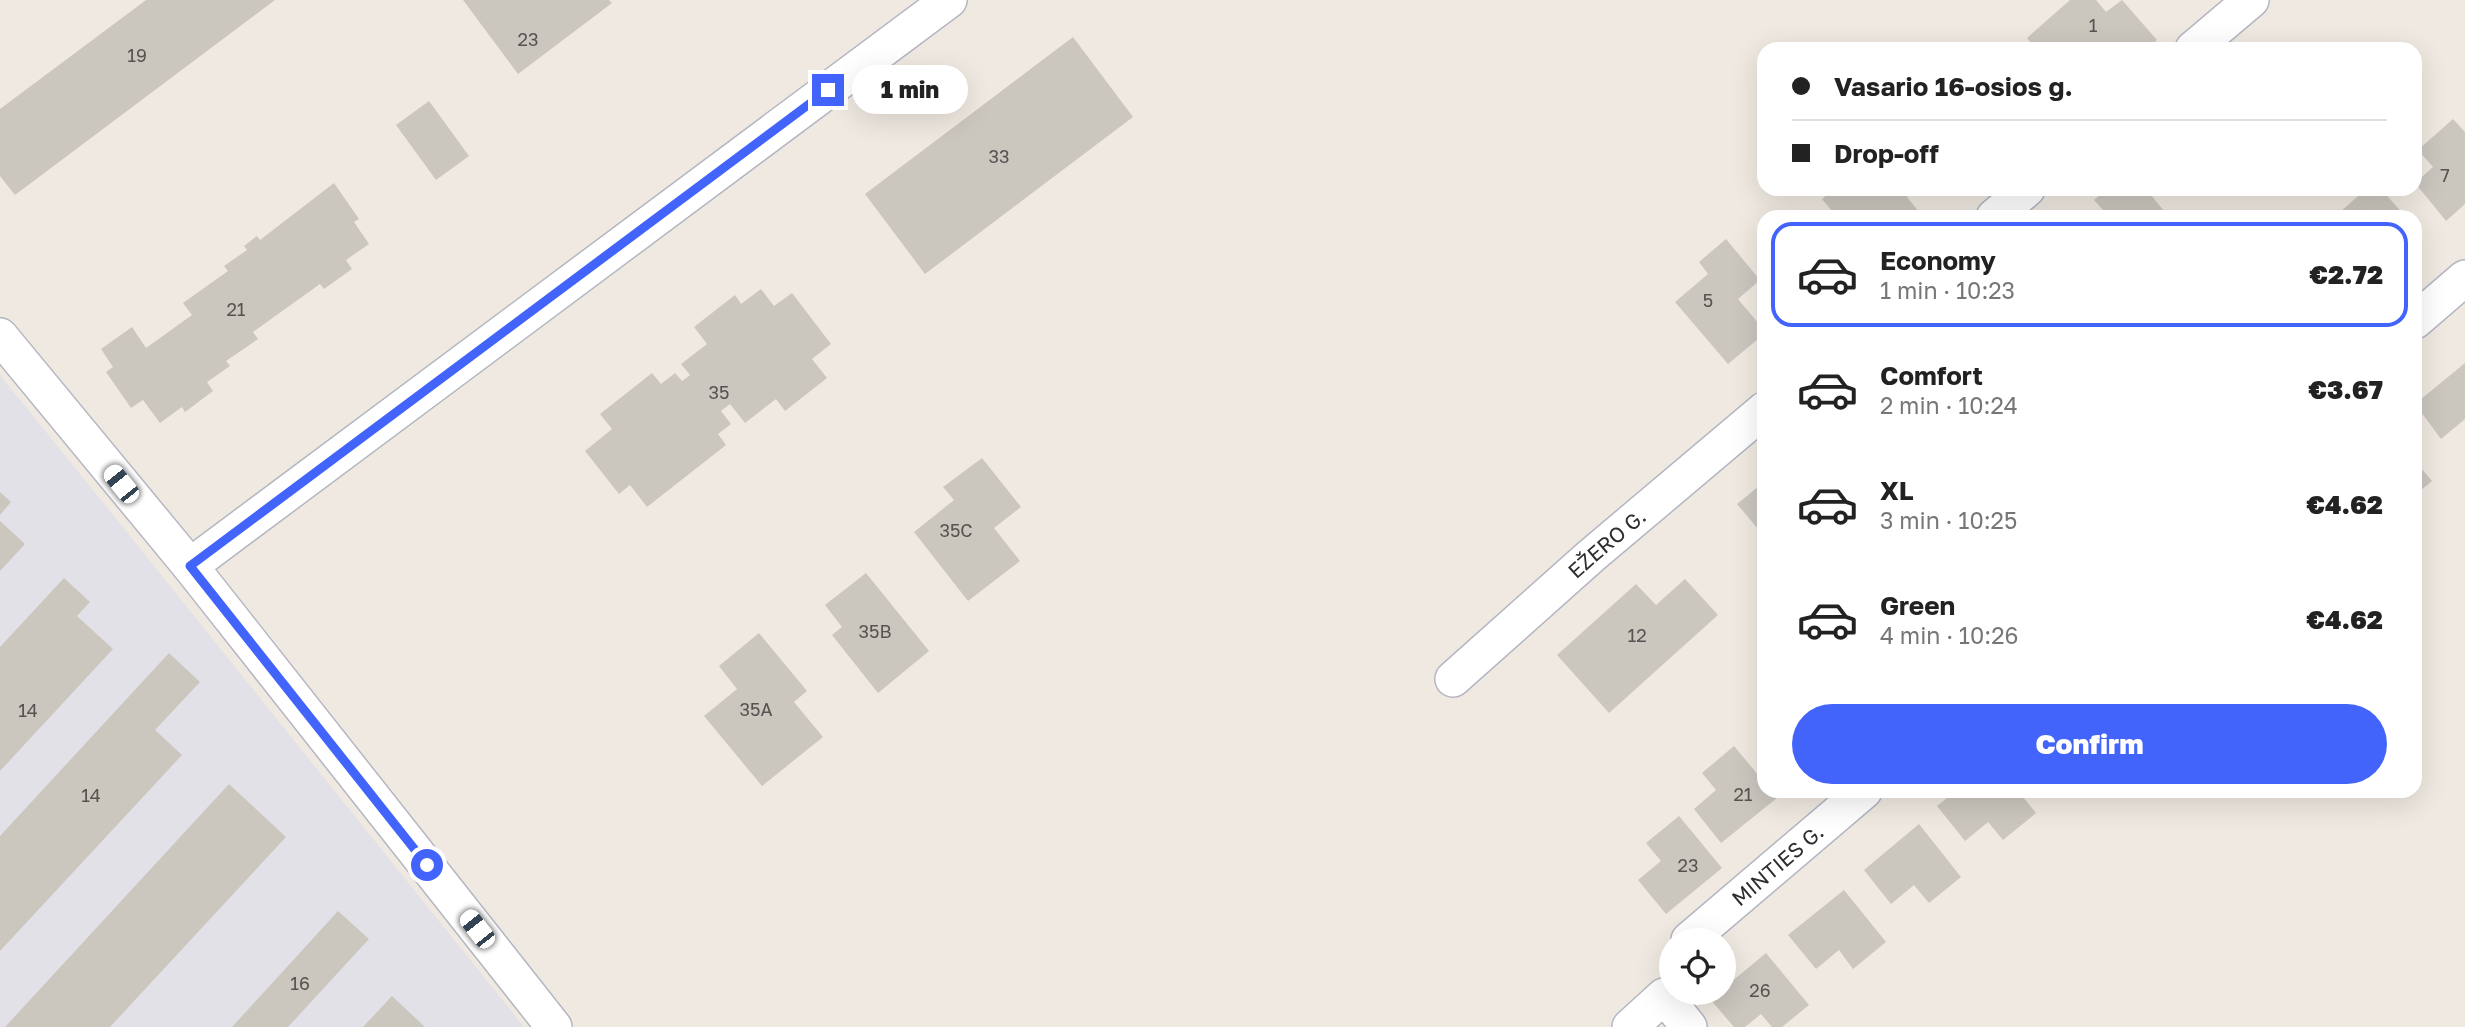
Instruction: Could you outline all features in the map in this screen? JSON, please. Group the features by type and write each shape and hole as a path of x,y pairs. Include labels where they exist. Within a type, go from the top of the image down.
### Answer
{"street":[{"path":"190,566 949,0"},
{"path":"2201,42 2251,0"},
{"path":"2002,210 2019,196"},
{"path":"2422,315 2465,278"},
{"path":"0,336 190,566 554,1027"},
{"name":"EŽERO G.","path":"1453,679 1591,556 1757,416"},
{"name":"MINTIES G.","path":"1703,928 1856,798"},
{"path":"1630,1027 1659,997"},
{"path":"1677,1005 1689,1027"}],"shaded area":[{"path":"0,375 126,531 524,1027 0,1027"}],"building":[{"path":"146,0 275,0 15,195 0,176 0,109"},
{"path":"463,0 609,0 612,3 518,74"},
{"path":"2070,0 2096,0 2106,12 2122,0 2157,40 2030,42 2027,38"},
{"path":"1073,37 1133,117 925,274 865,194"},
{"path":"429,101 469,156 436,180 396,125"},
{"path":"2453,119 2465,132 2465,204 2446,221 2422,192 2422,177 2433,167 2422,155 2422,146"},
{"path":"334,183 359,219 354,222 369,244 346,260 352,269 324,289 320,284 253,332 258,339 226,361 230,366 207,382 213,391 185,412 182,407 160,423 143,400 131,408 106,372 113,367 101,349 132,327 146,348 192,315 183,303 228,271 224,266 247,250 244,246 257,236 260,240"},
{"path":"1826,196 1908,196 1917,210 1831,210 1822,199"},
{"path":"2099,196 2152,196 2163,210 2103,210 2094,200"},
{"path":"2358,196 2387,196 2400,210 2342,210"},
{"path":"1726,239 1757,276 1757,283 1738,299 1757,322 1757,340 1728,364 1675,302 1708,274 1699,262"},
{"path":"761,289 774,306 792,293 831,344 812,359 827,378 785,411 776,399 745,423 730,404 721,411 731,424 718,434 726,445 647,507 630,485 619,494 585,451 612,429 600,414 652,373 661,384 675,373 682,381 690,375 681,364 707,344 694,327 735,295 741,304"},
{"path":"2465,363 2465,419 2441,439 2422,413 2422,398"},
{"path":"982,458 1021,507 994,528 1020,561 968,601 914,532 954,500 943,487"},
{"path":"2422,469 2432,481 2422,489"},
{"path":"1757,488 1757,528 1737,504"},
{"path":"0,492 11,502 0,515"},
{"path":"0,521 25,544 0,571"},
{"path":"866,573 929,651 878,693 832,635 842,627 825,605"},
{"path":"64,578 90,602 77,616 113,649 0,771 0,647"},
{"path":"1685,579 1718,615 1609,713 1557,655 1636,584 1656,605"},
{"path":"759,633 807,691 794,702 823,737 762,786 704,716 737,689 719,666"},
{"path":"169,653 200,682 155,730 182,755 0,951 0,836"},
{"path":"1734,746 1757,774 1757,798 1777,798 1721,843 1694,809 1716,790 1702,773"},
{"path":"229,784 286,837 110,1027 5,1027"},
{"path":"1947,798 2024,798 2036,813 2003,840 1988,822 1965,841 1937,806"},
{"path":"1679,816 1722,868 1666,914 1638,880 1661,861 1646,843"},
{"path":"1919,824 1961,877 1929,903 1914,885 1891,904 1864,870"},
{"path":"1844,890 1886,942 1853,969 1839,950 1816,969 1788,935"},
{"path":"338,911 369,939 288,1027 232,1027"},
{"path":"1766,953 1809,1005 1782,1027 1772,1027 1761,1014 1745,1027 1734,1027 1715,1005 1736,1005 1736,978"},
{"path":"392,996 425,1027 363,1027"}],"route":[{"path":"427,865 190,566 828,90"}]}
